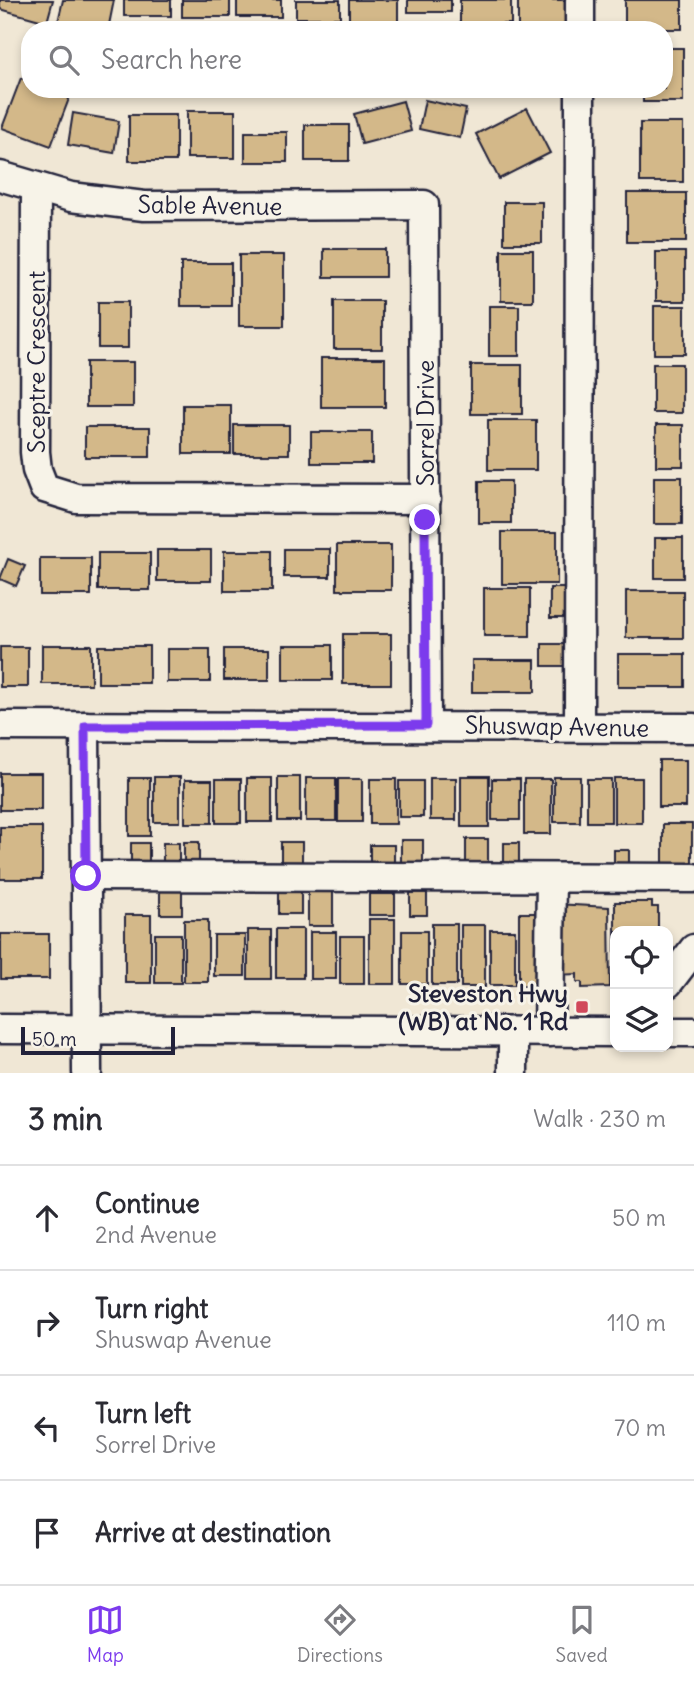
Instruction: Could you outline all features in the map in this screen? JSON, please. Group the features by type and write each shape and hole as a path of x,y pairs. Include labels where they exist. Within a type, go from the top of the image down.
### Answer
{"street":[{"path":"580,0 580,21"},
{"path":"579,726 580,98"},
{"name":"Sable Avenue","path":"0,176 71,197 144,206 424,205"},
{"name":"Sceptre Crescent","path":"36,188 35,452 44,488 76,498 425,499"},
{"name":"Sorrel Drive","path":"424,205 426,725"},
{"name":"Shuswap Avenue","path":"0,726 426,725 694,728"},
{"path":"85,726 87,1073"},
{"path":"86,876 694,878"},
{"path":"549,1032 551,878"},
{"path":"673,976 694,949"},
{"path":"0,1029 610,1032"},
{"path":"513,1032 513,1073"},
{"path":"673,1032 694,1032"}],"building":[{"path":"0,0 53,0 47,21 0,9"},
{"path":"63,0 114,0 110,21 58,21"},
{"path":"124,0 171,0 171,16 124,16"},
{"path":"182,0 230,0 230,17 182,17"},
{"path":"237,0 281,0 281,17 237,17"},
{"path":"296,0 340,0 340,18 296,18"},
{"path":"349,0 398,0 398,21 349,21"},
{"path":"408,0 451,0 451,12 408,12"},
{"path":"460,0 511,0 511,21 460,21"},
{"path":"518,0 569,0 569,21 518,21"},
{"path":"625,0 682,0 682,29 673,29 673,21 625,21"},
{"path":"673,48 683,48 683,102 643,102 643,98 673,98"},
{"path":"21,78 21,98 69,98 51,146 2,128"},
{"path":"425,100 466,109 460,138 419,129"},
{"path":"403,101 411,131 362,144 354,114"},
{"path":"527,108 550,153 499,179 476,134"},
{"path":"187,111 235,111 235,158 187,158"},
{"path":"73,113 119,121 114,153 68,145"},
{"path":"129,115 176,115 176,161 129,161"},
{"path":"640,123 683,123 683,182 640,182"},
{"path":"305,125 349,125 349,161 305,161"},
{"path":"245,132 287,132 287,162 245,162"},
{"path":"627,193 686,193 686,242 627,242"},
{"path":"504,202 542,202 542,243 504,243"},
{"path":"324,249 385,249 385,277 324,277"},
{"path":"501,250 533,250 533,301 501,301"},
{"path":"656,252 685,252 685,301 656,301"},
{"path":"239,255 284,255 284,326 239,326"},
{"path":"181,263 231,263 231,306 181,306"},
{"path":"334,301 382,301 382,349 334,349"},
{"path":"98,302 128,302 128,348 98,348"},
{"path":"489,306 519,306 519,356 489,356"},
{"path":"654,306 685,306 685,354 654,354"},
{"path":"321,358 385,358 385,407 321,407"},
{"path":"86,362 133,362 133,407 86,407"},
{"path":"653,364 682,364 682,413 653,413"},
{"path":"471,365 522,365 522,414 471,414"},
{"path":"183,405 231,405 231,454 183,454"},
{"path":"488,420 536,420 536,470 488,470"},
{"path":"234,425 289,425 289,454 234,454"},
{"path":"656,425 683,425 683,466 656,466"},
{"path":"85,427 150,427 150,457 85,457"},
{"path":"311,432 372,432 372,463 311,463"},
{"path":"654,477 682,477 682,524 654,524"},
{"path":"479,481 511,481 511,523 479,523"},
{"path":"502,532 557,532 557,584 502,584"},
{"path":"655,538 683,538 683,578 655,578"},
{"path":"337,545 391,545 391,590 337,590"},
{"path":"284,549 330,549 330,577 284,577"},
{"path":"157,550 211,550 211,581 157,581"},
{"path":"224,551 272,551 272,591 224,591"},
{"path":"98,553 150,553 150,590 98,590"},
{"path":"40,558 91,558 91,595 40,595"},
{"path":"8,559 25,566 16,586 0,579"},
{"path":"484,588 530,588 530,636 484,636"},
{"path":"550,588 571,588 571,618 550,618"},
{"path":"626,591 683,591 683,638 626,638"},
{"path":"343,634 391,634 391,684 343,684"},
{"path":"542,644 568,644 568,666 542,666"},
{"path":"42,645 91,645 91,684 42,684"},
{"path":"283,645 332,645 332,680 283,680"},
{"path":"98,646 149,646 149,683 98,683"},
{"path":"0,647 28,647 28,687 0,687"},
{"path":"167,649 210,649 210,682 167,682"},
{"path":"224,649 269,649 269,680 224,680"},
{"path":"618,654 685,654 685,687 618,687"},
{"path":"472,660 535,660 535,692 472,692"},
{"path":"659,760 686,760 686,807 659,807"},
{"path":"0,773 41,773 41,810 0,810"},
{"path":"461,776 489,776 489,827 461,827"},
{"path":"154,777 180,777 180,822 154,822"},
{"path":"278,777 300,777 300,821 278,821"},
{"path":"554,777 580,777 580,822 554,822"},
{"path":"129,778 150,778 150,836 129,836"},
{"path":"247,778 272,778 272,822 247,822"},
{"path":"306,778 336,778 336,821 306,821"},
{"path":"430,778 456,778 456,820 430,820"},
{"path":"614,778 642,778 642,823 614,823"},
{"path":"216,779 241,779 241,823 216,823"},
{"path":"338,779 362,779 362,822 338,822"},
{"path":"370,779 396,779 396,824 370,824"},
{"path":"492,779 520,779 520,820 492,820"},
{"path":"524,779 551,779 551,834 524,834"},
{"path":"587,779 611,779 611,822 587,822"},
{"path":"185,780 212,780 212,823 185,823"},
{"path":"399,781 423,781 423,817 399,817"},
{"path":"663,824 692,824 692,868 663,868"},
{"path":"0,827 42,827 42,879 0,879"},
{"path":"466,839 488,839 488,862 466,862"},
{"path":"401,840 423,840 423,867 401,867"},
{"path":"184,842 199,842 199,863 184,863"},
{"path":"281,842 302,842 302,866 281,866"},
{"path":"131,843 149,843 149,865 131,865"},
{"path":"163,843 179,843 179,864 163,864"},
{"path":"504,843 519,843 519,866 504,866"},
{"path":"370,845 394,845 394,866 370,866"},
{"path":"614,850 629,850 629,868 614,868"},
{"path":"279,889 301,889 301,914 279,914"},
{"path":"160,890 182,890 182,914 160,914"},
{"path":"308,891 333,891 333,926 308,926"},
{"path":"410,893 427,893 427,915 410,915"},
{"path":"369,894 395,894 395,915 369,915"},
{"path":"615,902 652,902 652,907 658,907 658,926 615,926"},
{"path":"555,904 609,907 610,987 582,988 582,982 577,982 577,974 555,975"},
{"path":"519,913 542,913 542,986 519,986"},
{"path":"125,915 151,915 151,983 125,983"},
{"path":"369,919 395,919 395,984 369,984"},
{"path":"184,920 208,920 208,982 184,982"},
{"path":"432,924 457,924 457,985 432,985"},
{"path":"461,925 485,925 485,987 461,987"},
{"path":"276,929 303,929 303,978 276,978"},
{"path":"248,930 271,930 271,979 248,979"},
{"path":"490,930 515,930 515,985 490,985"},
{"path":"402,931 427,931 427,984 402,984"},
{"path":"310,932 336,932 336,979 310,979"},
{"path":"1,934 49,934 49,979 1,979"},
{"path":"155,934 181,934 181,983 155,983"},
{"path":"214,935 245,935 245,976 214,976"},
{"path":"340,936 364,936 364,984 340,984"}],"place":[{"name":"Steveston Hwy (WB) at No. 1 Rd","path":"582,1007"}],"route":[{"path":"86,876 85,726 426,725 425,520"}]}
